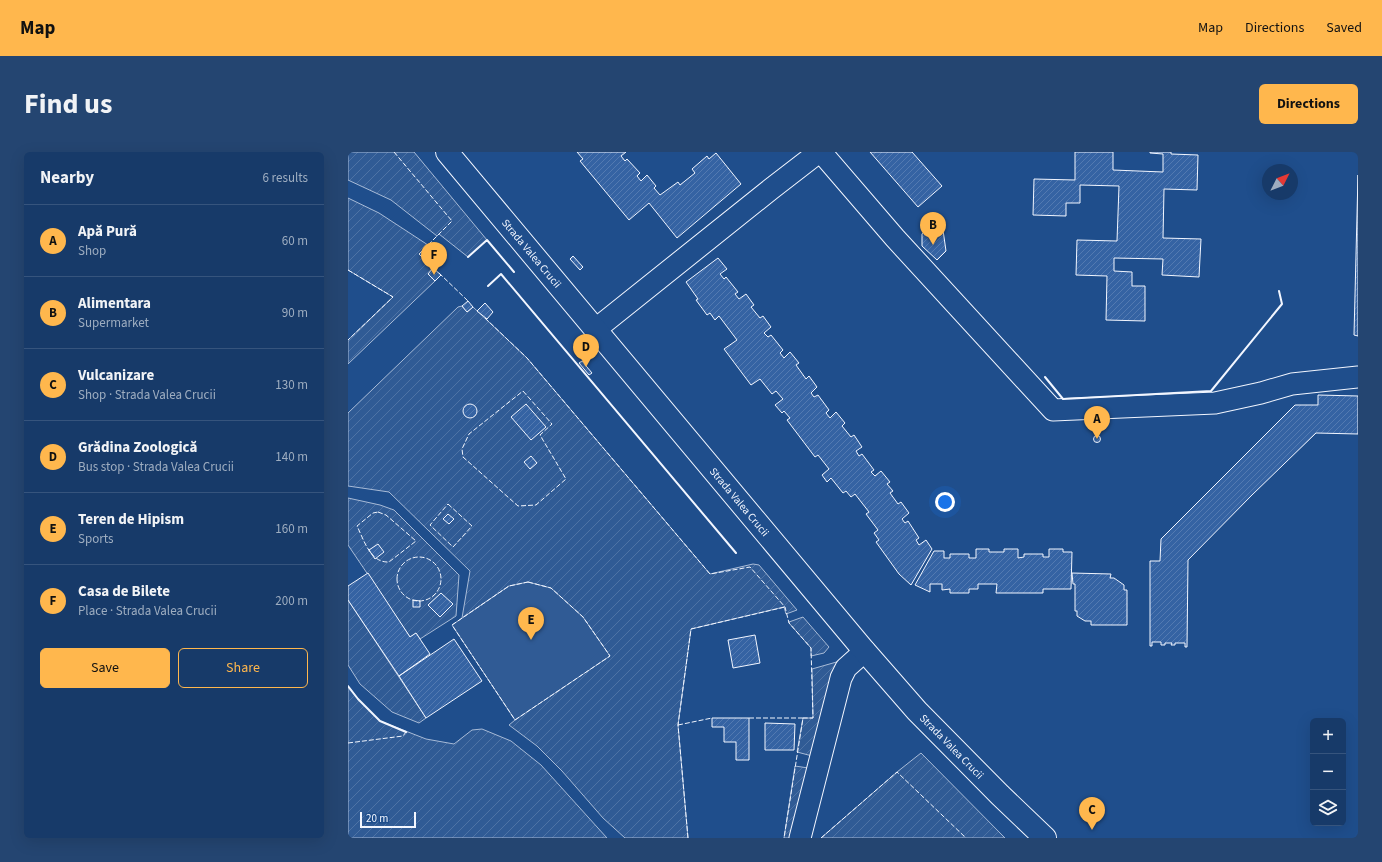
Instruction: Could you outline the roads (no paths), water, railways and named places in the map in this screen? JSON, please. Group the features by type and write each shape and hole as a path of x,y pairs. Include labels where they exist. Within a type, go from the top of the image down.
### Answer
{"main road":[{"name":"Strada Valea Crucii","path":"447,152 917,711 1045,838"}],"lane":[{"path":"596,329 771,189 820,152 901,244 1053,410 1215,403 1261,393 1292,384 1358,377"},
{"path":"800,838 841,678 846,668 865,651"}],"place":[{"name":"Alimentara","path":"933,245"},
{"name":"Casa de Bilete","path":"434,275"},
{"name":"Grădina Zoologică","path":"586,367"},
{"name":"Apă Pură","path":"1097,439"},
{"name":"Teren de Hipism","path":"531,640"},
{"name":"Vulcanizare","path":"1092,830"}]}
